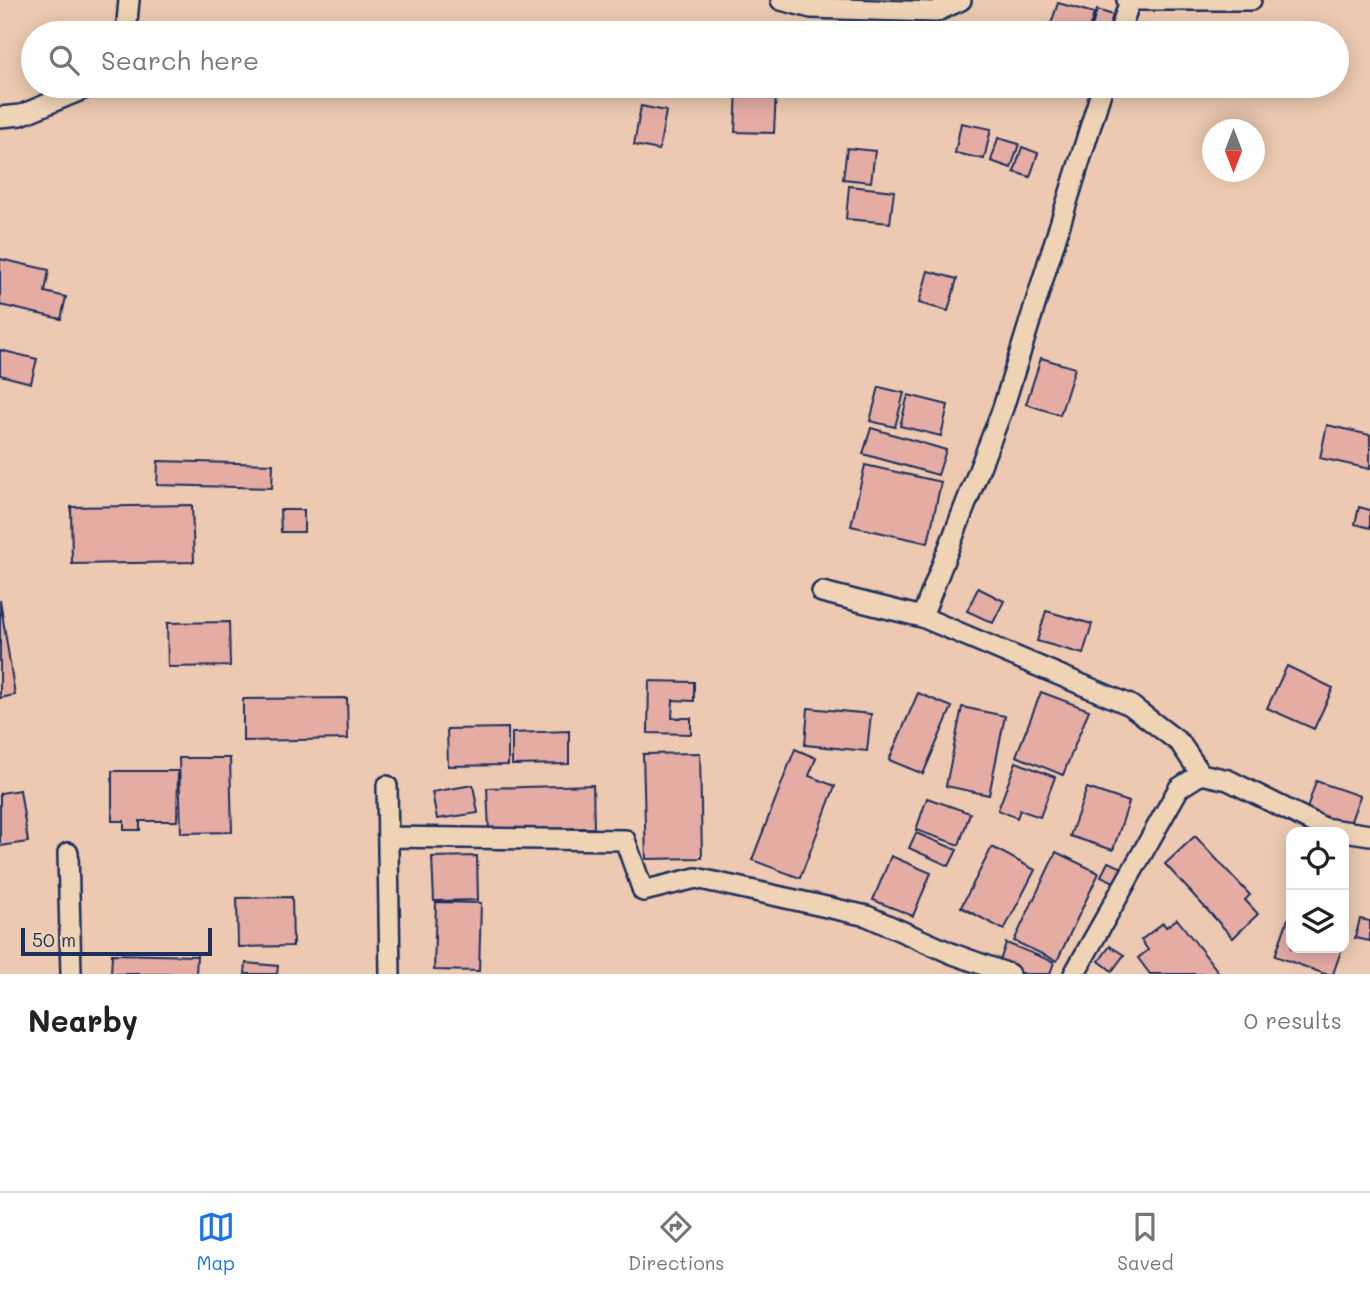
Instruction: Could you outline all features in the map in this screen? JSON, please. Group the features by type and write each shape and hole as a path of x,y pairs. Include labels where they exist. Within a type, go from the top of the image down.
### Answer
{"street":[{"path":"127,21 130,0"},
{"path":"781,0 811,8 935,12 961,0"},
{"path":"1122,21 1128,0 1251,0"},
{"path":"0,117 21,115 63,98"},
{"path":"922,617 1003,408 1099,98"},
{"path":"822,592 922,617 1130,705 1180,743 1201,775"},
{"path":"1074,974 1179,788 1201,775 1228,780 1324,828 1370,835"},
{"path":"387,786 390,974"},
{"path":"388,837 625,839 643,891 696,878 867,916 953,954 1009,974"},
{"path":"68,853 71,974"}],"building":[{"path":"1058,3 1094,13 1092,21 1052,21"},
{"path":"1097,10 1113,15 1111,21 1094,21"},
{"path":"737,98 776,98 774,133 735,132"},
{"path":"641,106 666,111 659,150 634,145"},
{"path":"961,123 991,129 984,159 955,153"},
{"path":"998,138 1019,144 1011,168 991,161"},
{"path":"1022,147 1038,153 1030,177 1014,172"},
{"path":"847,148 875,151 871,182 843,179"},
{"path":"849,186 894,191 890,223 846,219"},
{"path":"0,259 49,270 45,292 66,297 61,319 0,305"},
{"path":"928,271 957,279 948,311 919,303"},
{"path":"0,350 37,359 31,383 0,375"},
{"path":"1041,358 1075,368 1060,415 1026,404"},
{"path":"879,387 904,393 895,427 870,421"},
{"path":"908,395 948,405 941,436 900,426"},
{"path":"1327,425 1370,435 1370,469 1320,458"},
{"path":"871,428 946,450 938,475 863,454"},
{"path":"158,461 273,464 272,488 157,485"},
{"path":"865,465 941,482 928,543 851,526"},
{"path":"192,505 194,562 72,564 71,507"},
{"path":"1359,507 1370,510 1370,528 1355,524"},
{"path":"280,510 304,510 304,532 281,532"},
{"path":"978,588 1004,601 993,623 967,611"},
{"path":"0,600 15,695 0,698"},
{"path":"1046,611 1092,624 1083,654 1037,641"},
{"path":"229,622 230,666 168,667 167,623"},
{"path":"1287,666 1333,688 1314,729 1267,708"},
{"path":"649,681 694,682 694,701 673,700 672,718 691,718 691,734 648,733"},
{"path":"1041,692 1089,710 1063,775 1016,756"},
{"path":"918,693 952,707 923,774 889,760"},
{"path":"347,698 348,739 243,741 243,699"},
{"path":"962,707 1005,716 989,795 946,786"},
{"path":"808,708 871,714 867,751 805,745"},
{"path":"508,728 508,765 448,766 447,729"},
{"path":"569,731 569,764 512,765 512,733"},
{"path":"795,749 816,758 809,776 835,786 800,878 752,860"},
{"path":"700,753 702,858 646,859 643,754"},
{"path":"179,758 230,758 232,832 181,833"},
{"path":"1016,762 1055,777 1040,817 1020,810 1017,818 998,810"},
{"path":"112,771 178,771 177,821 140,821 140,830 124,830 124,821 112,821"},
{"path":"1316,781 1360,796 1349,827 1305,815"},
{"path":"473,785 478,813 437,819 432,792"},
{"path":"593,785 594,828 489,830 487,788"},
{"path":"1087,788 1129,802 1113,850 1070,836"},
{"path":"20,790 28,842 0,846 0,793"},
{"path":"927,798 970,813 959,845 916,830"},
{"path":"916,833 957,850 949,866 909,848"},
{"path":"1195,836 1250,895 1245,900 1258,914 1233,938 1165,864"},
{"path":"992,847 1035,870 1004,930 961,907"},
{"path":"1056,852 1099,873 1057,961 1014,941"},
{"path":"477,856 478,900 434,901 432,857"},
{"path":"891,856 931,873 913,916 873,900"},
{"path":"1108,862 1123,868 1116,883 1101,876"},
{"path":"292,897 293,946 238,947 237,898"},
{"path":"436,902 481,903 479,971 434,970"},
{"path":"1177,919 1220,974 1150,974 1138,958 1148,950 1141,940 1163,923 1166,927"},
{"path":"1360,919 1370,921 1370,941 1355,938"},
{"path":"1286,925 1286,953 1340,953 1333,974 1325,974 1275,956"},
{"path":"1006,943 1054,962 1050,974 1025,974 999,964"},
{"path":"1110,946 1124,955 1112,971 1099,961"},
{"path":"112,954 197,956 196,974 111,974"},
{"path":"246,963 278,966 277,974 245,974"}]}
